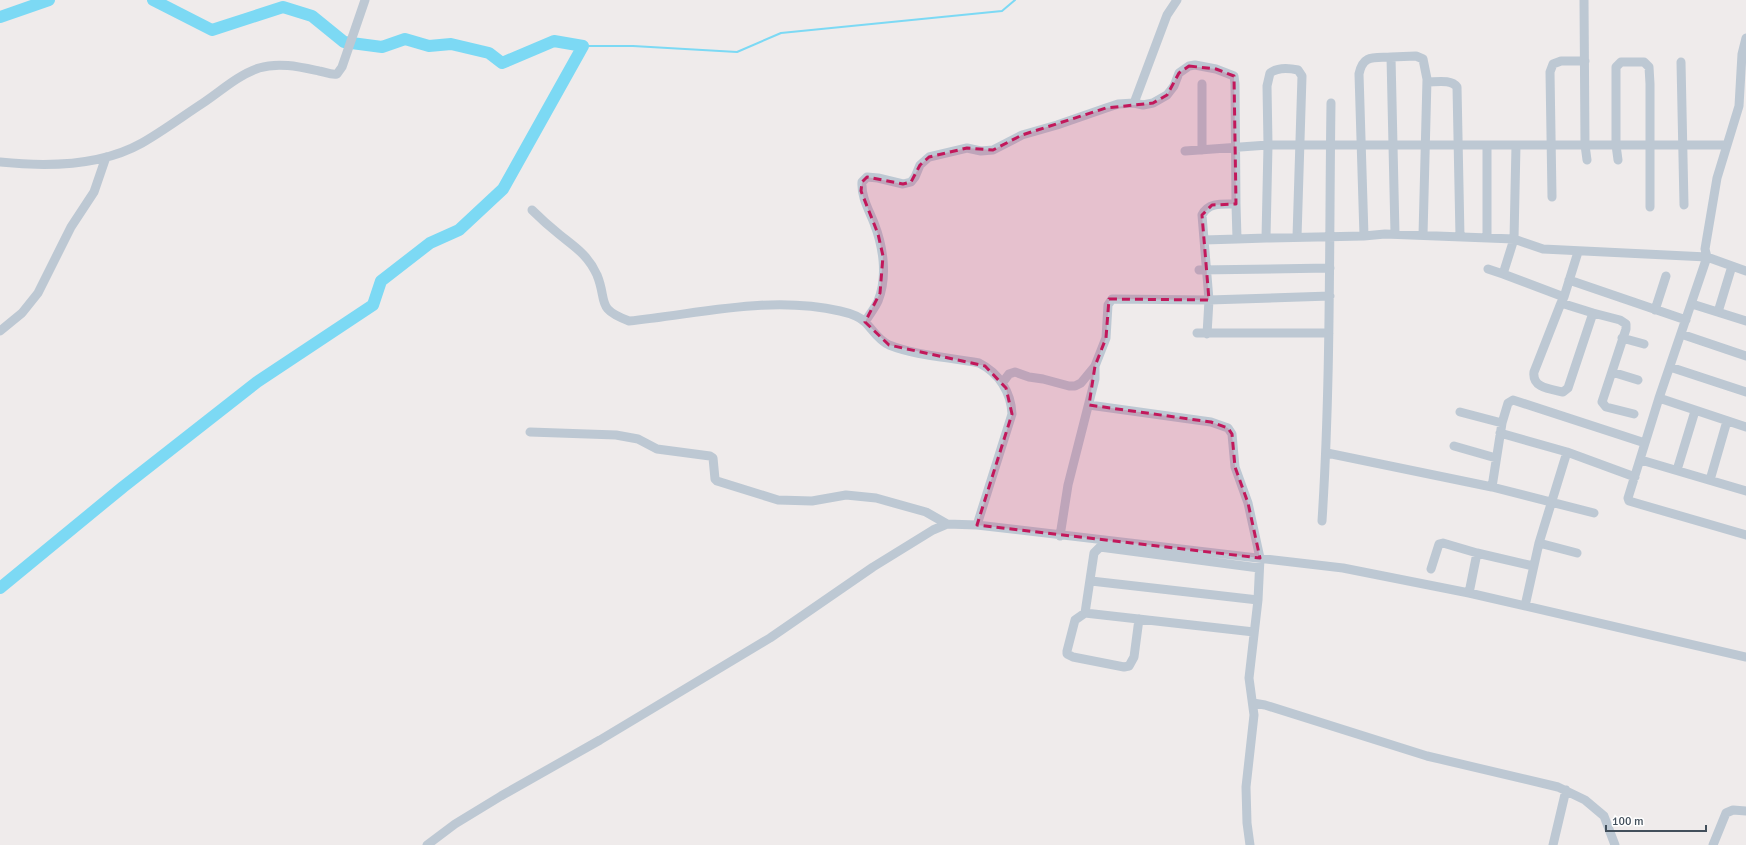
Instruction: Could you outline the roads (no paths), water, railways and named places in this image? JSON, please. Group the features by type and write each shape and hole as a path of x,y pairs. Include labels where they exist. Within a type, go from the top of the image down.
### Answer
{"street":[{"path":"0,162 47,166 106,157 141,144 217,94 234,80 261,67 285,65 337,74 342,67 365,0"},
{"path":"1134,103 1167,15 1177,0"},
{"path":"1584,0 1585,145 1587,160"},
{"path":"1746,38 1742,54 1742,106 1726,145 1717,178 1705,249 1707,257 1659,398 1628,498 1629,501 1746,535"},
{"path":"1364,236 1359,74 1361,65 1366,59 1416,56 1423,60 1427,82 1423,235"},
{"path":"1391,57 1395,234"},
{"path":"1552,197 1550,72 1553,64 1562,61 1585,61"},
{"path":"1618,160 1616,145 1616,67 1621,62 1644,62 1649,67 1651,145 1650,207"},
{"path":"1681,62 1684,205"},
{"path":"865,322 877,302 880,293 883,256 878,234 861,191 862,182 867,177 903,184 911,182 923,160 929,157 967,148 981,151 993,150 1022,135 1057,125 1118,104 1134,103 1143,105 1153,103 1167,95 1174,86 1179,73 1189,66 1195,65 1216,69 1234,76 1237,239"},
{"path":"1266,238 1268,145 1267,86 1270,72 1275,69 1292,68 1298,70 1302,76 1297,237"},
{"path":"1427,82 1450,82 1455,83 1457,87 1460,237"},
{"path":"1202,84 1202,150"},
{"path":"1322,522 1327,453 1330,296 1331,103"},
{"path":"1185,151 1268,145 1726,145"},
{"path":"1487,145 1487,238"},
{"path":"1503,274 1514,239 1516,145"},
{"path":"0,331 22,313 38,293 71,227 94,192 106,157"},
{"path":"1207,334 1208,300 1203,270 1204,240 1202,215 1205,208 1212,205 1236,204"},
{"path":"532,210 560,235 581,250 596,275 604,307 613,315 629,321 742,306 786,304 807,305 841,311 858,317 865,322 880,339 889,344 910,350 979,363 988,368 1003,382 1010,401 1012,414 977,525"},
{"path":"1204,240 1297,237 1330,238 1395,234 1514,239 1543,249 1578,252 1707,257 1746,271"},
{"path":"1578,252 1563,300 1534,372 1533,378 1536,383 1548,389 1563,392 1568,388 1593,313"},
{"path":"1718,312 1732,266"},
{"path":"1203,270 1330,268"},
{"path":"1488,269 1593,313 1620,320 1626,324 1626,329 1602,402 1606,407 1634,414"},
{"path":"1656,310 1666,276"},
{"path":"1569,280 1686,320"},
{"path":"1003,382 1009,374 1015,372 1029,377 1075,386 1081,383 1095,366 1106,338 1108,304 1112,299 1208,300 1330,296"},
{"path":"1692,304 1746,321"},
{"path":"1197,333 1329,333"},
{"path":"1681,334 1746,356"},
{"path":"1622,338 1644,344"},
{"path":"1060,536 1068,485 1078,438 1089,405 1095,379 1095,366"},
{"path":"1670,367 1746,392"},
{"path":"1612,372 1638,380"},
{"path":"1659,398 1695,411 1746,426"},
{"path":"1492,487 1502,423 1508,403 1513,400 1645,443"},
{"path":"1089,405 1211,422 1228,428 1232,434 1235,467 1248,503 1259,563 1258,600 1249,687 1254,715 1246,787 1247,823 1250,845"},
{"path":"1677,470 1695,411"},
{"path":"1460,412 1502,423"},
{"path":"1710,480 1727,421"},
{"path":"530,432 616,435 638,439 658,449 710,456 713,458 715,479 717,481 762,496 778,500 808,501 846,495 876,498 926,512 946,524"},
{"path":"1500,433 1567,452 1635,477"},
{"path":"1454,446 1496,458"},
{"path":"1525,606 1539,542 1567,452"},
{"path":"1327,453 1492,487 1594,513"},
{"path":"1641,460 1746,491"},
{"path":"427,845 461,820 600,740 770,638 873,567 933,530 946,524 977,525 1259,563"},
{"path":"1539,542 1577,553"},
{"path":"1431,570 1437,549 1441,543 1533,566"},
{"path":"1085,613 1094,553 1100,547 1259,563 1343,568 1469,593 1746,657"},
{"path":"1469,593 1477,553"},
{"path":"1091,581 1258,600"},
{"path":"1140,619 1132,664 1129,666 1124,667 1072,657 1067,654 1075,620 1085,613 1140,619 1254,632"},
{"path":"1253,703 1265,705 1427,756 1566,790 1584,800 1604,816 1615,845"},
{"path":"1553,845 1566,790"},
{"path":"1713,845 1726,812 1733,810 1746,811"}],"waterway":[{"path":"0,17 49,0"},
{"path":"0,588 123,487 257,382 373,305 381,281 430,243 459,230 503,189 583,46 554,41 502,63 489,53 451,44 429,46 405,39 382,47 344,42 312,16 283,7 212,30 153,0"},
{"path":"583,46 633,46 737,52 781,33 1002,11 1015,0"}]}
